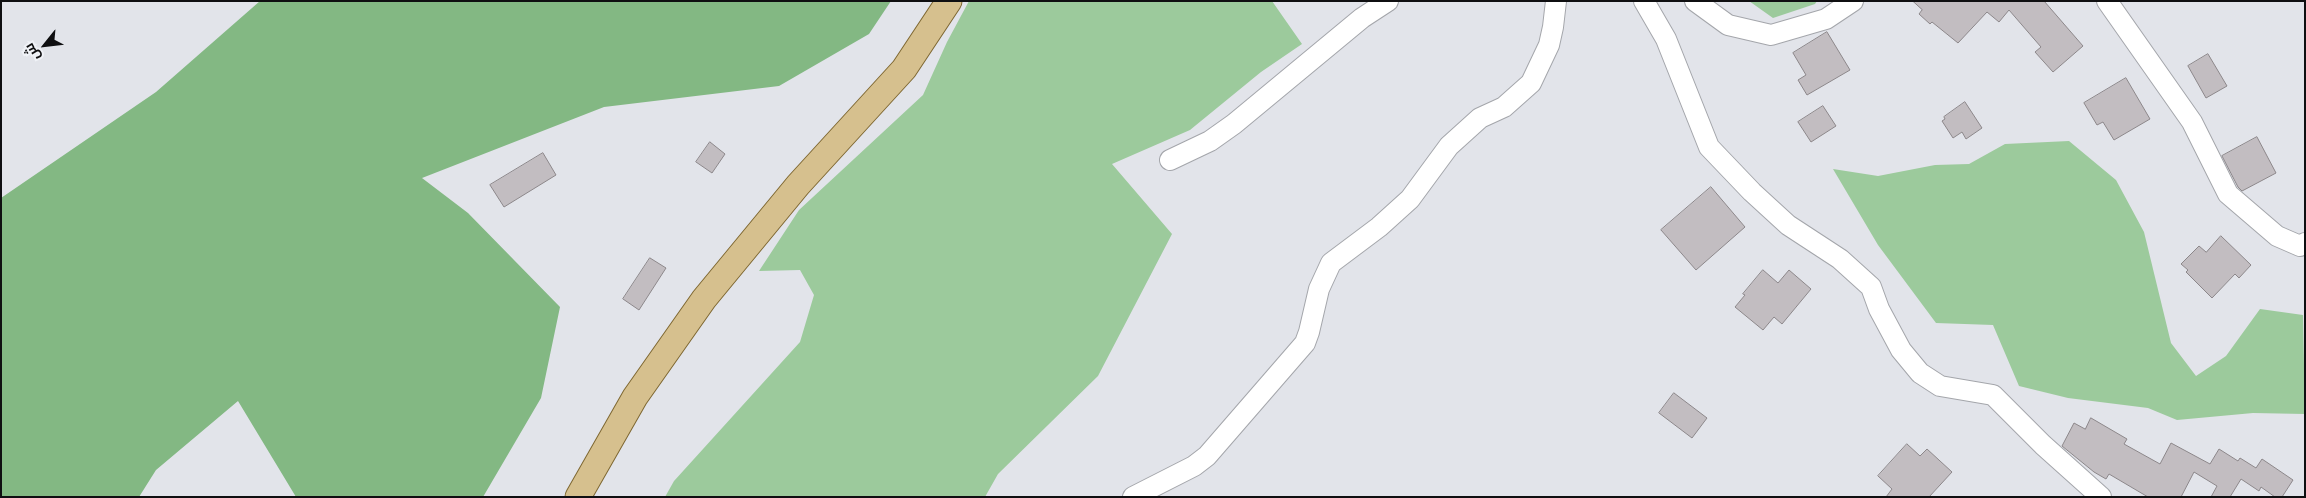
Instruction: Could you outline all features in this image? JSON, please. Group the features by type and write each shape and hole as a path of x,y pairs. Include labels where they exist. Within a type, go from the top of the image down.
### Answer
{"main road":[{"path":"578,497 635,397 704,299 798,185 904,69 950,1"}],"street":[{"path":"1170,160 1210,141 1234,124 1362,18 1388,1"},
{"path":"1133,497 1194,466 1207,456 1305,343 1310,332 1319,290 1331,263 1379,227 1410,198 1449,146 1480,118 1504,107 1531,83 1549,45 1554,27 1556,1"},
{"path":"1644,1 1666,40 1709,147 1752,192 1788,224 1840,259 1870,287 1879,309 1901,350 1920,373 1940,386 1976,390 1993,395 2042,445 2101,497"},
{"path":"1695,1 1728,24 1771,35 1826,19 1853,1"},
{"path":"2107,1 2192,122 2228,194 2277,236 2300,246 2305,243"}],"green space":[{"path":"260,1 891,1 869,34 779,86 604,107 422,178 468,213 560,307 541,398 483,497 296,497 238,401 156,470 139,497 1,497 1,198 156,92"},
{"path":"969,1 1272,1 1302,44 1261,72 1190,130 1112,164 1172,234 1098,376 998,474 985,497 665,497 674,481 800,342 814,295 800,270 759,271 799,210 923,95 947,42"},
{"path":"1749,1 1817,1 1815,4 1773,18"},
{"path":"2069,141 2116,180 2144,232 2171,343 2196,376 2226,356 2260,309 2303,315 2305,414 2253,413 2177,420 2148,408 2068,398 2019,386 1993,325 1936,323 1878,245 1833,169 1878,176 1935,165 1969,164 2005,144"}],"building":[{"path":"1913,1 2044,1 2083,46 2053,72 2035,52 2041,47 2009,10 1999,22 1987,12 1958,43 1919,14 1922,10"},
{"path":"1827,32 1850,70 1807,95 1798,80 1806,75 1793,53"},
{"path":"2208,54 2227,86 2206,98 2188,66"},
{"path":"2126,78 2150,119 2114,140 2103,122 2097,125 2084,103"},
{"path":"1965,102 1982,128 1966,139 1962,132 1953,138 1942,121 1945,119 1944,117"},
{"path":"1823,106 1836,126 1811,142 1798,122"},
{"path":"2257,137 2276,173 2242,191 2222,156"},
{"path":"710,142 725,154 712,173 696,162"},
{"path":"543,153 556,175 504,207 490,185"},
{"path":"1711,187 1745,227 1696,270 1661,230"},
{"path":"2221,236 2251,265 2239,278 2235,274 2212,298 2186,272 2188,270 2181,264 2199,246 2206,252"},
{"path":"650,258 666,268 639,310 623,299"},
{"path":"1763,270 1778,283 1789,270 1811,289 1782,324 1774,317 1763,330 1735,307"},
{"path":"1674,393 1707,418 1692,438 1659,413"},
{"path":"2091,418 2127,439 2124,444 2160,464 2171,443 2210,464 2219,449 2238,461 2240,458 2256,468 2262,459 2293,480 2282,497 2275,497 2261,487 2259,491 2241,479 2230,497 2211,497 2217,486 2194,472 2181,497 2148,497 2109,474 2106,479 2094,472 2062,446 2074,423 2085,429"},
{"path":"1907,444 1920,456 1927,449 1952,472 1929,497 1886,497 1892,489 1878,476"}]}
